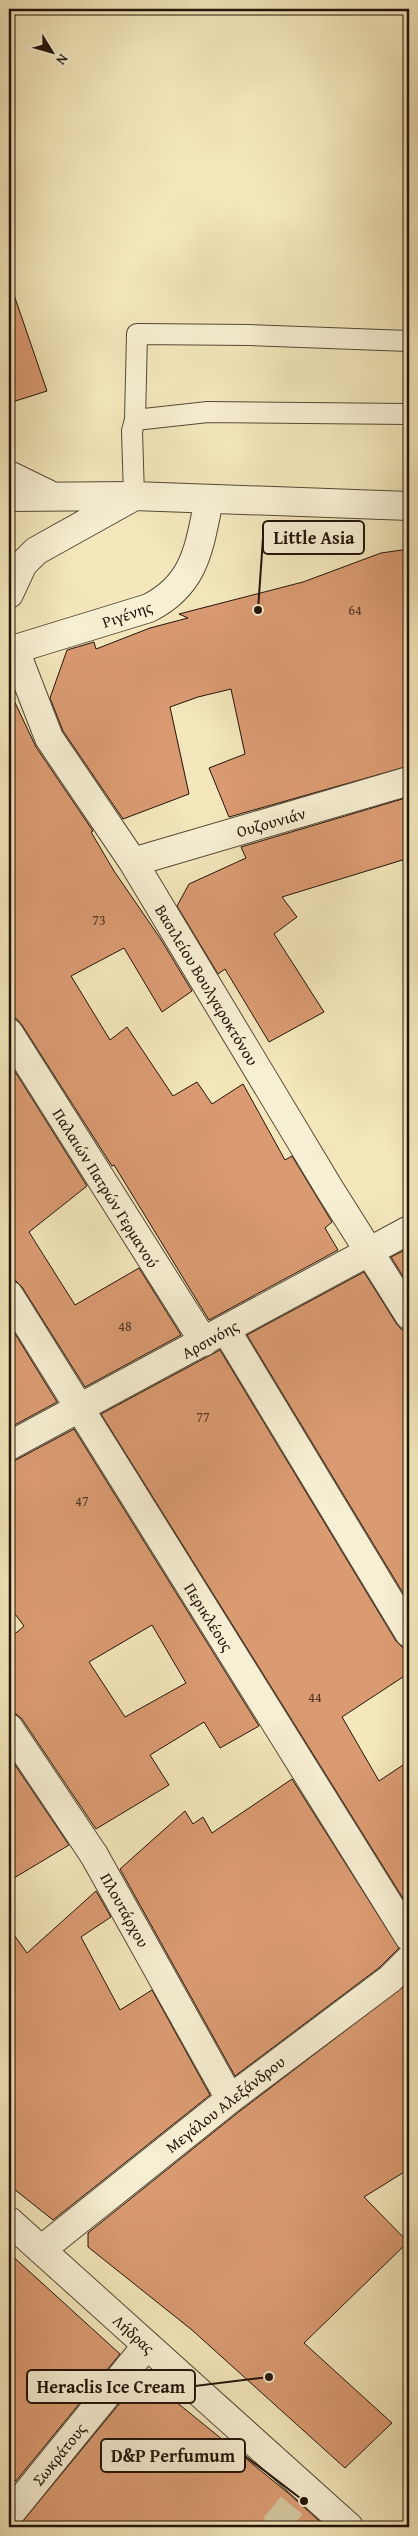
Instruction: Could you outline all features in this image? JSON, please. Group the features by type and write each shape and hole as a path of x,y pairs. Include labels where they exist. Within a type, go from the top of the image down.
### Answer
{"street":[{"path":"9,475 51,496"},
{"path":"9,594 23,564 36,552 134,496"},
{"path":"9,497 134,496 409,506"},
{"name":"Ριγένης","path":"11,644 149,608 166,599 185,580 191,570 198,552 209,500"},
{"name":"Βασιλείου Βουλγαροκτόνου","path":"11,644 49,738 133,862 329,1188 409,1315"},
{"name":"Ουζουνιάν","path":"133,862 409,781"},
{"name":"Παλαιών Πατρών Γερμανού","path":"9,1033 215,1336 409,1633"},
{"name":"Αρσινόης","path":"9,1446 76,1403 215,1336 409,1230"},
{"name":"Περικλέους","path":"9,1296 409,1938"},
{"name":"Πλουτάρχου","path":"9,1728 94,1855 230,2099"},
{"name":"Μεγάλου Αλεξάνδρου","path":"41,2250 230,2099 390,1979 409,1960"},
{"name":"Λήδρας","path":"9,2221 147,2345 300,2493 349,2527"},
{"name":"Σωκράτους","path":"9,2516 147,2345"}],"lane":[{"path":"134,496 132,432 135,420 137,334 250,335 409,341"},
{"path":"135,420 208,412 409,414"}],"building":[{"path":"9,295 14,295 47,391 9,403"},
{"path":"409,549 409,766 229,817 209,768 245,754 231,689 198,697 170,707 189,794 123,819 63,731 50,698 67,650 94,642 96,649 150,628 188,618 179,614 303,582 381,553"},
{"path":"9,690 36,747 93,831 91,832 114,871 160,938 192,991 162,1012 124,948 71,976 110,1040 127,1027 173,1096 197,1082 212,1104 243,1084 285,1160 292,1156 332,1222 325,1228 338,1250 209,1320 114,1165 112,1166 22,1025 17,1019 9,1017"},
{"path":"409,797 409,858 282,897 297,917 274,934 324,1012 269,1042 225,969 218,974 177,906 189,884 246,858 241,847"},
{"path":"9,1062 87,1186 29,1232 75,1305 139,1268 181,1335 85,1387 22,1287 16,1281 9,1279"},
{"path":"409,1248 409,1286 391,1257"},
{"path":"364,1272 396,1323 401,1329 409,1331 409,1603 247,1335"},
{"path":"9,1324 57,1402 9,1428"},
{"path":"220,1350 396,1641 402,1647 409,1649 409,1673 342,1717 379,1781 409,1761 409,1908 101,1414"},
{"path":"74,1429 259,1726 220,1748 204,1722 150,1755 169,1785 96,1829 22,1719 16,1714 9,1712 9,1639 24,1626 9,1606 9,1462","holes":["152,1625 186,1683 125,1717 89,1662"]},
{"path":"9,1756 69,1845 9,1881"},
{"path":"292,1779 399,1948 380,1967 235,2076 120,1869 185,1811 193,1824 203,1817 212,1833"},
{"path":"96,1891 111,1917 81,1937 120,2010 152,1990 210,2095 53,2220 9,2185 9,1928 27,1953"},
{"path":"409,1982 409,2169 364,2197 408,2242 304,2343 392,2423 345,2468 192,2330 88,2247 88,2233 240,2111"},
{"path":"9,2253 120,2354 16,2481 9,2474"},
{"path":"143,2375 287,2492 326,2527 18,2527"}],"tunnel":[{"path":"274,2527 296,2500"}],"place":[{"name":"Little Asia","path":"258,610"},
{"name":"Heraclis Ice Cream","path":"269,2377"},
{"name":"D&P Perfumum","path":"304,2501"}]}
